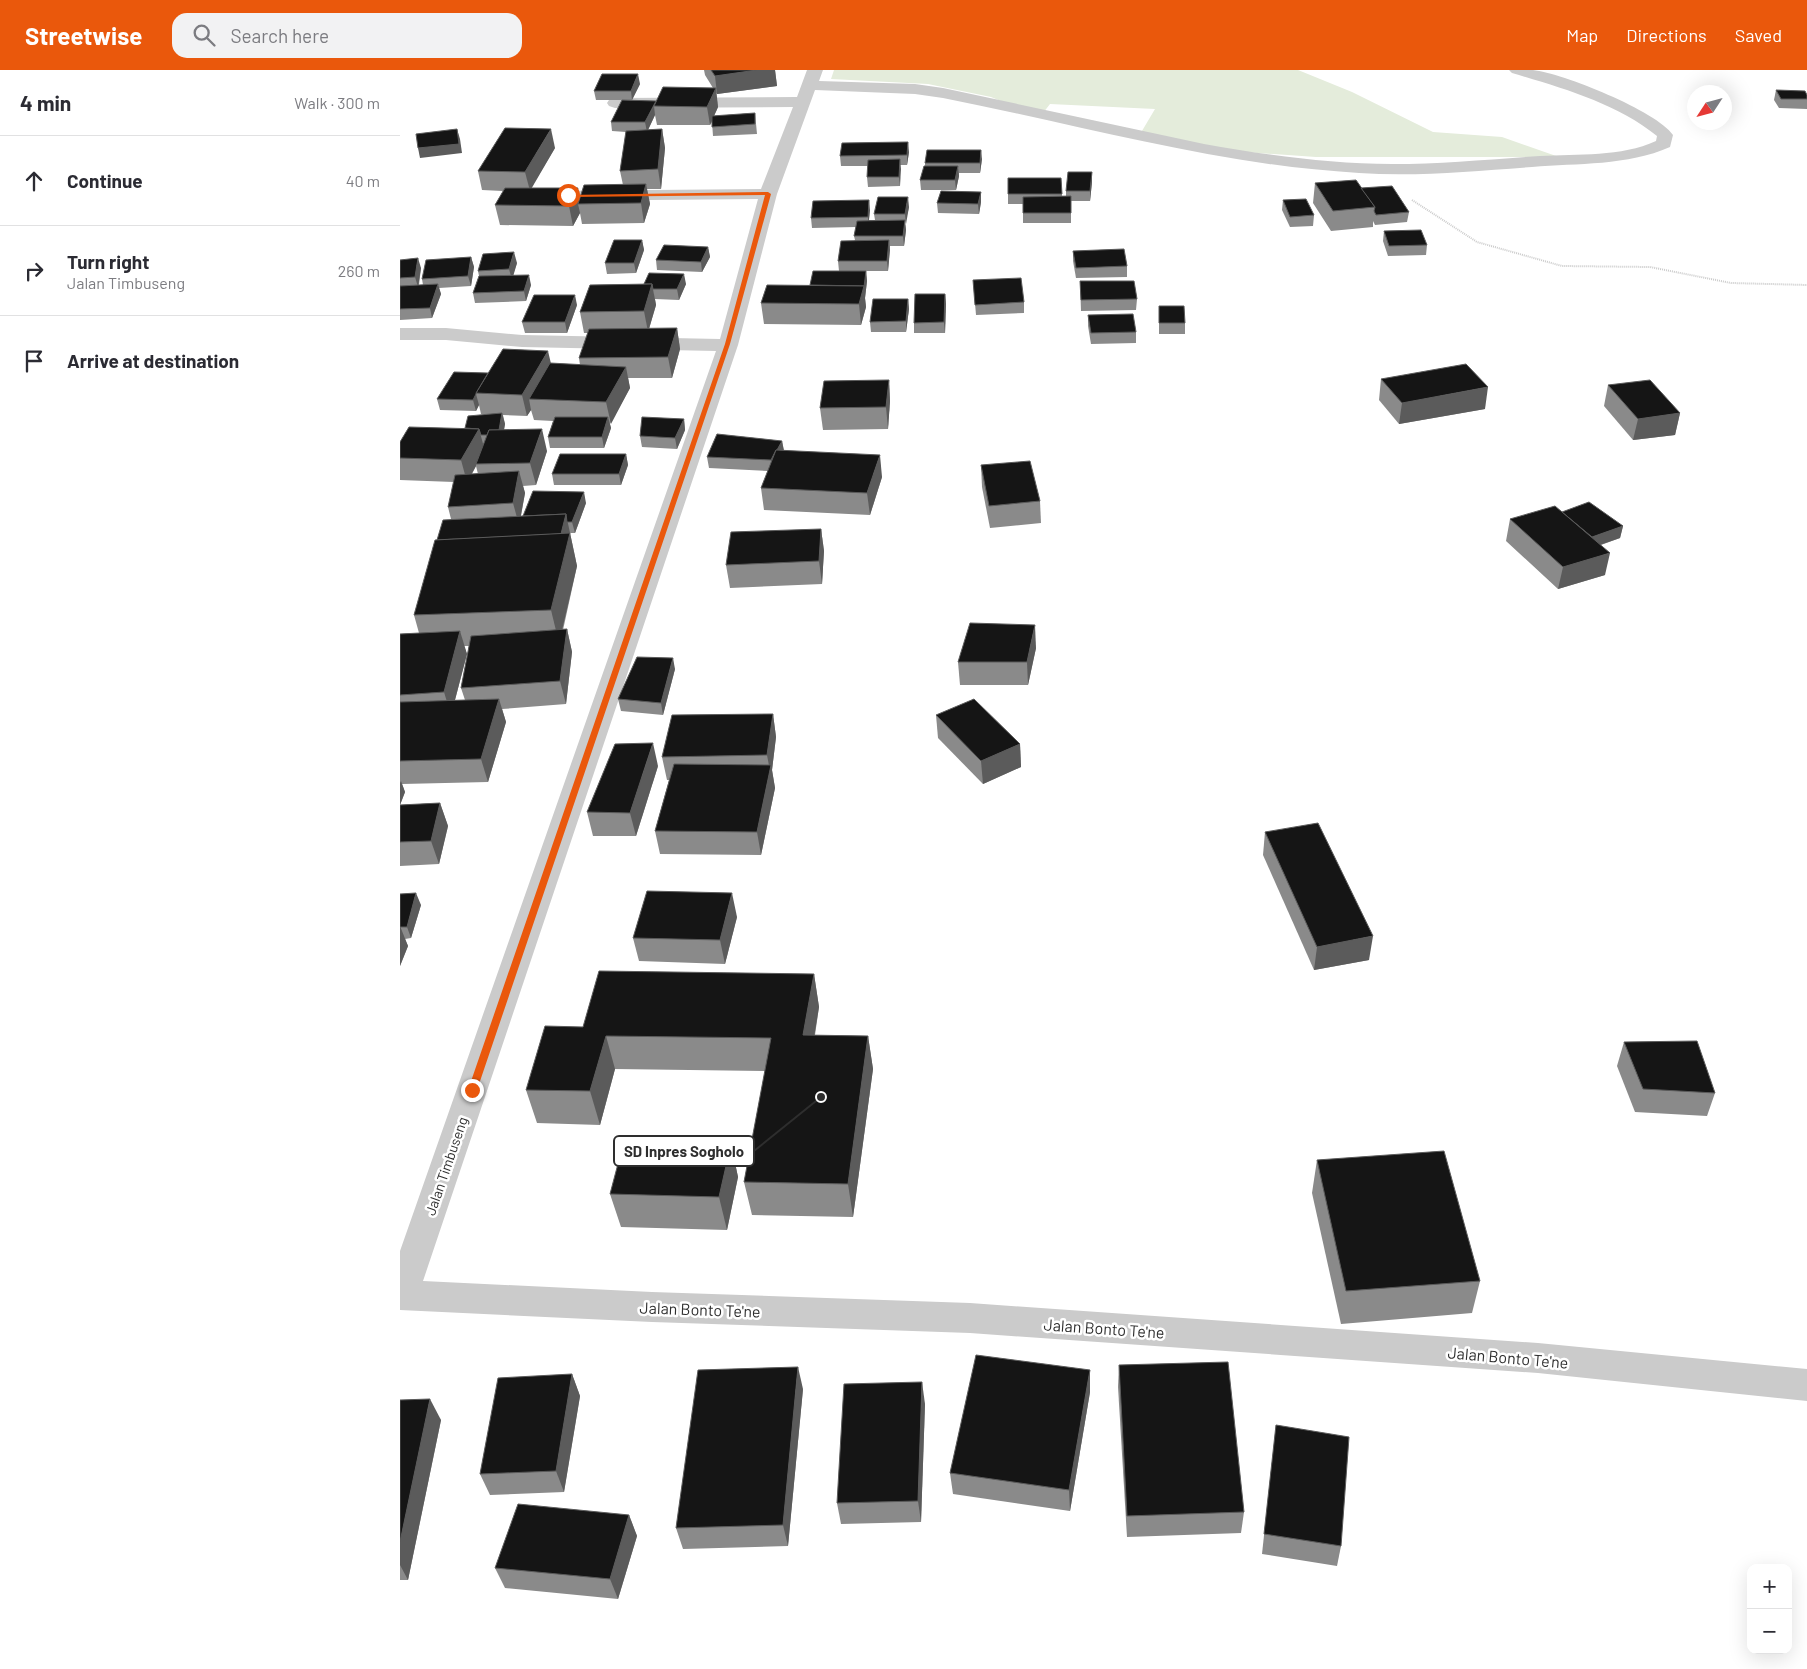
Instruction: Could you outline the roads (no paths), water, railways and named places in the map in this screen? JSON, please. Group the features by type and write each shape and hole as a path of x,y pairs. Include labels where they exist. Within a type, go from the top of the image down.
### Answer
{"street":[{"path":"615,103 809,86 915,89 943,92 1202,150 1291,162 1372,169 1430,168 1638,153 1653,150 1664,144 1665,135 1649,122 1598,98 1516,70"},
{"name":"Jalan Timbuseng","path":"401,1294 728,344 768,194 809,86"},
{"path":"528,196 768,194"},
{"path":"400,334 446,334 522,341 728,344"},
{"name":"Jalan Bonto Te'ne","path":"401,1294 652,1308 970,1318 1538,1358 1807,1385"}],"place":[{"name":"SD Inpres Sogholo","path":"821,1097"}]}
